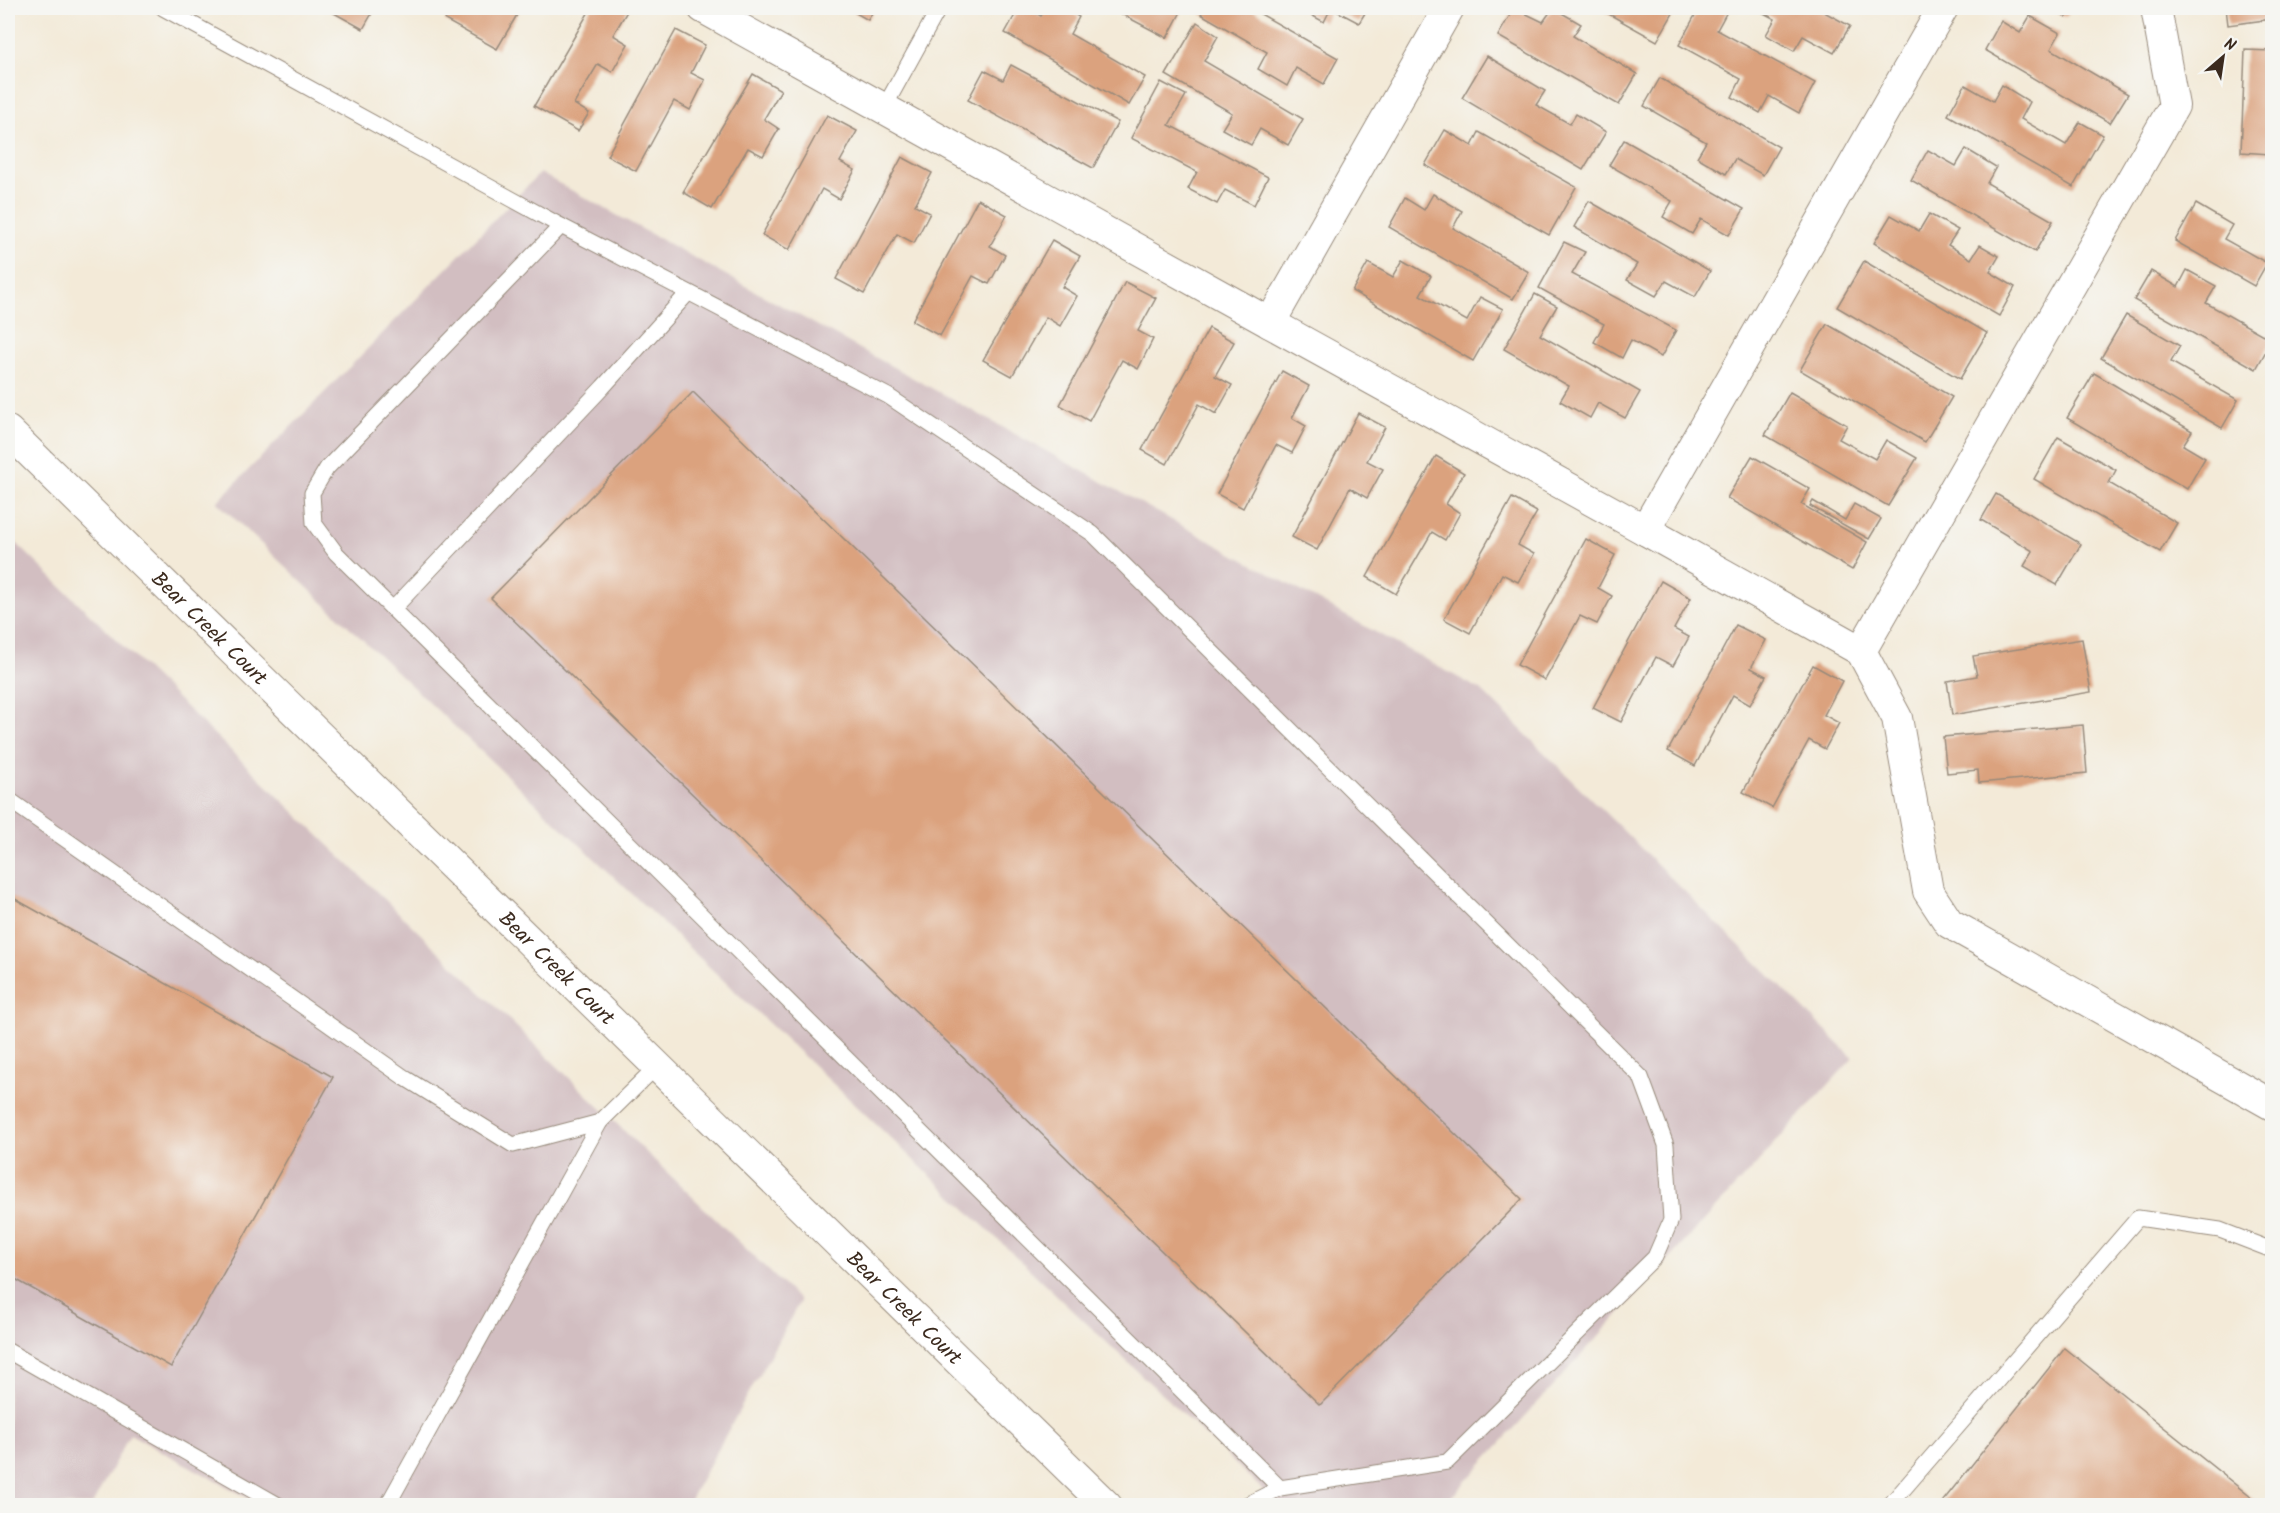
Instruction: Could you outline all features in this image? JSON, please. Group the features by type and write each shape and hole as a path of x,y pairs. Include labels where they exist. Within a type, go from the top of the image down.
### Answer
{"street":[{"path":"703,8 1861,651 1897,718 1928,891 1949,923 2272,1106"},
{"path":"1270,323 1449,8"},
{"path":"1645,530 1943,8"},
{"path":"1861,651 2174,106 2156,8"},
{"name":"Bear Creek Court","path":"8,431 1107,1506"}],"lane":[{"path":"163,8 561,226 888,396 1093,534 1641,1077 1666,1145 1671,1221 1655,1257 1447,1462 1280,1488 1244,1506"},
{"path":"884,108 939,8"},
{"path":"561,226 327,468 312,493 314,523 336,553 1280,1488"},
{"path":"393,609 603,387 688,293"},
{"path":"8,799 405,1078 513,1145 600,1122"},
{"path":"387,1506 600,1122 657,1066"},
{"path":"1889,1506 2138,1218 2220,1230 2272,1250"},
{"path":"8,1351 280,1506"}],"shaded area":[{"path":"540,173 1481,690 1853,1058 1444,1505 1279,1505 217,502"},
{"path":"8,535 800,1301 687,1505 261,1505 130,1434 92,1505 8,1505"}],"building":[{"path":"325,8 375,8 363,29"},
{"path":"452,8 521,8 497,49 445,20"},
{"path":"591,8 629,8 613,35 628,44 612,72 598,64 574,104 589,113 578,131 534,106"},
{"path":"847,8 875,8 868,20"},
{"path":"1019,8 1027,8 1041,16 1046,8 1064,8 1079,17 1070,34 1145,77 1129,105 1005,33"},
{"path":"1110,8 1177,8 1182,10 1167,38"},
{"path":"1205,8 1250,8 1338,58 1324,84 1296,68 1287,86 1258,69 1267,52 1201,14"},
{"path":"1298,8 1331,8 1324,22"},
{"path":"1331,8 1368,8 1359,23"},
{"path":"1514,8 1543,22 1553,8 1581,24 1573,36 1637,74 1619,105 1498,36"},
{"path":"1598,8 1676,8 1657,41"},
{"path":"1699,8 1729,8 1717,30 1815,83 1799,113 1769,96 1760,113 1732,97 1741,79 1679,45"},
{"path":"1754,8 1817,8 1850,26 1834,53 1803,36 1794,51 1766,35 1775,19"},
{"path":"2050,8 2072,8 2066,17"},
{"path":"2226,8 2272,8 2272,19 2228,25"},
{"path":"2030,16 2060,33 2051,49 2128,94 2110,123 1985,50 2001,21 2020,33"},
{"path":"1197,22 1218,36 1204,61 1303,119 1288,145 1260,129 1251,145 1222,129 1232,113 1166,75"},
{"path":"676,30 705,45 691,73 705,80 690,110 674,101 636,171 607,156"},
{"path":"2245,50 2272,51 2270,154 2241,152"},
{"path":"1487,56 1545,91 1536,105 1570,124 1576,114 1606,132 1583,170 1462,98"},
{"path":"1011,65 1118,122 1093,168 968,100 984,70 1003,80"},
{"path":"753,74 781,90 764,119 779,129 763,156 748,148 712,209 683,192"},
{"path":"1660,78 1779,147 1763,175 1735,159 1726,174 1697,157 1706,142 1644,106"},
{"path":"1161,82 1186,95 1169,125 1268,177 1254,205 1225,190 1217,204 1188,189 1197,172 1131,138"},
{"path":"1965,85 1993,101 2002,85 2030,102 2021,119 2066,145 2080,122 2103,135 2073,187 1948,115"},
{"path":"827,115 857,131 840,162 855,170 839,199 822,189 789,250 762,235"},
{"path":"1445,130 1472,146 1479,132 1576,187 1549,235 1425,165"},
{"path":"1624,140 1744,209 1729,235 1701,219 1692,234 1663,217 1672,201 1609,165"},
{"path":"1966,149 1996,167 1987,183 2053,221 2035,252 1911,180 1928,150 1956,166"},
{"path":"902,157 932,173 915,205 930,213 914,243 897,234 864,294 836,279"},
{"path":"1433,194 1462,211 1453,228 1529,272 1513,299 1389,227 1405,198 1424,210"},
{"path":"978,199 1007,215 990,246 1005,255 989,284 973,276 940,336 912,321"},
{"path":"1589,201 1710,271 1695,297 1666,281 1656,296 1627,280 1637,264 1574,227"},
{"path":"2196,204 2232,225 2224,239 2267,263 2254,286 2175,241"},
{"path":"1929,214 1958,230 1948,245 1971,259 1980,245 1999,256 1990,272 2015,287 1999,316 1874,243 1891,215 1919,231"},
{"path":"1052,240 1080,256 1062,287 1077,296 1060,326 1046,317 1012,376 983,360"},
{"path":"1564,242 1585,252 1572,274 1676,330 1661,357 1631,340 1622,358 1594,342 1604,324 1539,288"},
{"path":"1403,260 1431,276 1420,295 1467,321 1480,297 1503,309 1473,361 1352,291 1368,263 1393,277"},
{"path":"1864,261 1987,333 1960,379 1837,307"},
{"path":"2187,270 2216,286 2206,303 2272,340 2256,369 2134,300 2151,271 2178,287"},
{"path":"1125,282 1156,298 1138,331 1153,339 1138,369 1122,360 1089,421 1060,405"},
{"path":"1535,294 1557,306 1540,335 1640,392 1625,418 1598,403 1590,418 1560,401 1569,386 1504,349"},
{"path":"2126,315 2180,346 2171,362 2238,400 2222,428 2101,358"},
{"path":"1827,324 1952,397 1925,442 1800,370"},
{"path":"1209,328 1234,342 1215,376 1232,385 1216,414 1199,404 1167,464 1142,450"},
{"path":"1282,371 1309,386 1292,418 1306,426 1292,453 1276,445 1243,508 1217,494"},
{"path":"2094,373 2192,431 2183,445 2205,458 2187,489 2067,418"},
{"path":"693,392 1522,1199 1320,1405 491,598"},
{"path":"1790,392 1847,425 1839,439 1875,459 1886,440 1917,458 1888,506 1765,435"},
{"path":"1358,413 1385,427 1367,461 1383,469 1367,498 1350,488 1317,550 1292,537"},
{"path":"2058,437 2116,470 2109,483 2177,523 2160,552 2034,479"},
{"path":"1436,456 1464,473 1446,504 1460,513 1445,540 1432,532 1396,594 1367,577"},
{"path":"1752,456 1810,489 1801,504 1867,542 1852,570 1727,498"},
{"path":"1996,494 2081,544 2057,585 2024,566 2033,551 1981,520"},
{"path":"1512,498 1537,512 1518,545 1534,554 1518,582 1502,574 1470,633 1444,619"},
{"path":"1813,501 1845,520 1854,504 1881,519 1869,539 1810,506"},
{"path":"1586,539 1615,555 1598,588 1612,596 1597,624 1580,616 1545,680 1517,665"},
{"path":"1661,581 1691,598 1674,629 1689,637 1673,666 1656,657 1621,722 1593,708"},
{"path":"1736,625 1766,640 1751,668 1766,676 1750,705 1733,695 1695,766 1668,751"},
{"path":"2082,639 2091,692 1952,715 1947,681 1977,676 1973,656"},
{"path":"1813,665 1842,681 1824,715 1839,723 1825,749 1809,740 1772,808 1743,792"},
{"path":"2083,725 2087,773 1979,783 1978,770 1947,773 1943,737"},
{"path":"8,895 333,1077 171,1367 8,1275"},
{"path":"2065,1348 2262,1506 1939,1506"}]}
